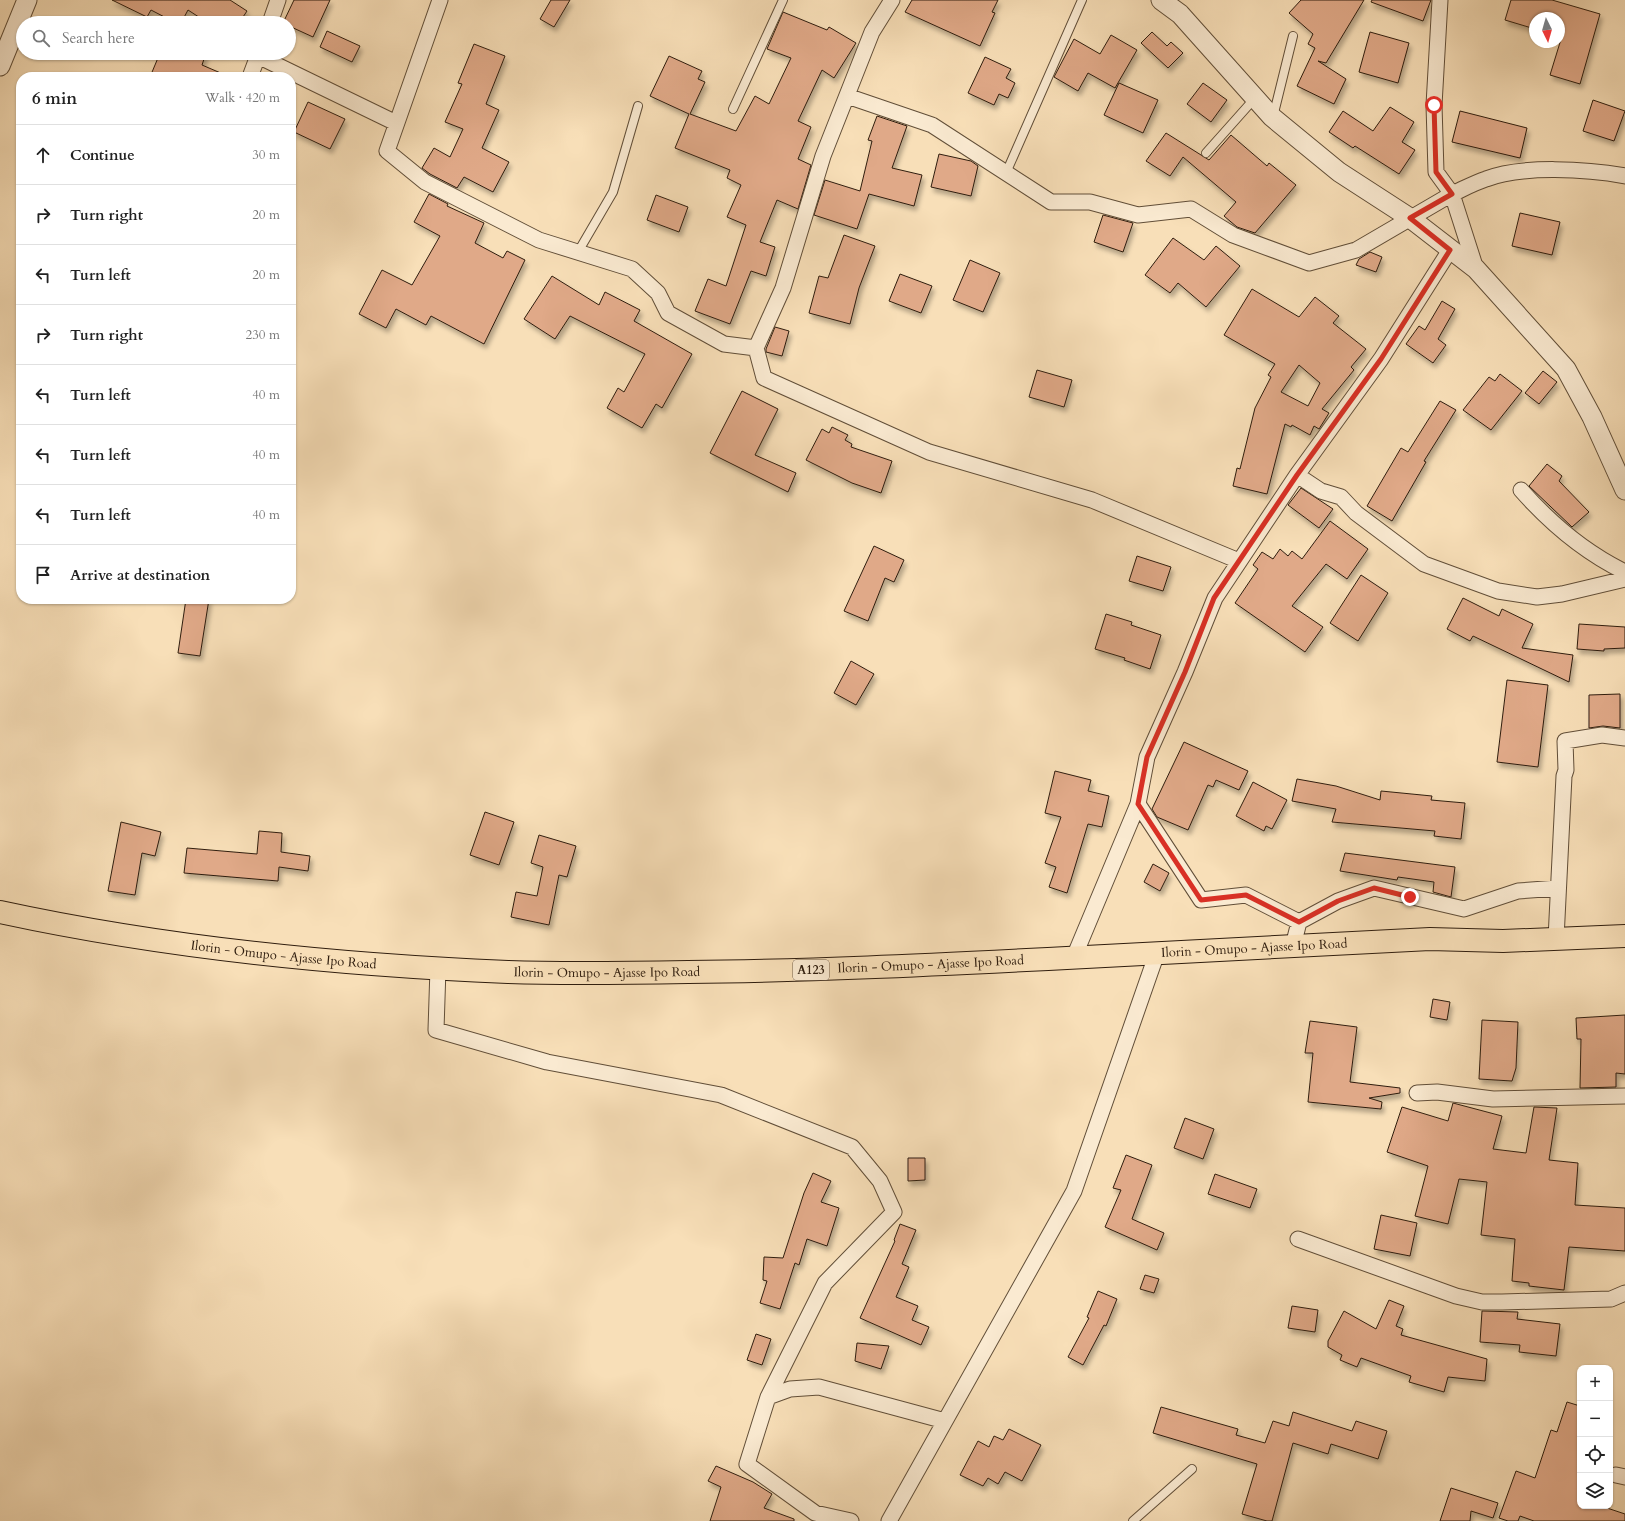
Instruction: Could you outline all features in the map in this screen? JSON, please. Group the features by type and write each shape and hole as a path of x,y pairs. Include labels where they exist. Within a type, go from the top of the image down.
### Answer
{"highway":[{"name":"Ilorin - Omupo - Ajasse Ipo Road","path":"0,912 131,936 232,950 325,960 510,972 715,972 924,966 1430,939 1503,941 1625,936"}],"street":[{"path":"20,16 26,0"},
{"path":"272,16 278,0"},
{"path":"440,0 386,151 425,182 539,240 632,269 658,293 668,313 724,344 756,348"},
{"path":"892,0 872,32 823,156 783,288 756,348 764,378 929,452 1092,500 1239,561"},
{"path":"1161,0 1180,14 1272,117 1339,172 1410,218 1476,269 1566,369 1620,465 1625,490"},
{"path":"1440,0 1434,105 1436,172 1452,194 1476,269"},
{"path":"0,66 16,25"},
{"path":"252,72 256,60"},
{"path":"270,60 294,72"},
{"path":"296,73 396,123"},
{"path":"847,96 932,125 1051,202 1090,202 1138,215 1192,209 1233,234 1308,263 1356,250 1452,194 1486,178 1517,172 1552,170 1625,176"},
{"path":"1074,958 1138,804 1147,757 1185,672 1214,598 1297,475 1381,359 1450,250"},
{"path":"1297,475 1321,491 1341,497 1356,514 1424,564 1498,591 1536,597 1562,594 1625,579"},
{"path":"1521,490 1544,516 1580,546 1605,562 1625,572"},
{"path":"1556,939 1564,776 1566,770 1565,741 1602,735 1625,738"},
{"path":"1138,804 1201,900 1246,895 1299,922"},
{"path":"1293,946 1299,922 1338,901 1374,888 1464,909 1518,891 1558,888"},
{"path":"890,1521 1074,1191 1157,953"},
{"path":"438,968 436,1030 547,1062 721,1096 852,1147 880,1181 894,1212 825,1283 768,1397 747,1464 816,1513 843,1520"},
{"path":"1417,1093 1437,1092 1493,1099 1625,1096"},
{"path":"1298,1239 1456,1296 1482,1302 1611,1299 1625,1293"},
{"path":"768,1397 790,1389 819,1387 946,1421"}],"lane":[{"path":"733,109 783,0"},
{"path":"1006,173 1082,0"},
{"path":"1272,117 1293,36"},
{"path":"1206,153 1255,98"},
{"path":"578,252 613,192 638,106"},
{"path":"1133,1521 1192,1468"}],"building":[{"path":"112,0 230,0 247,11 244,16 197,16 188,10 185,16 163,16 151,10 148,16"},
{"path":"294,0 330,0 313,37 296,29 296,16 286,16"},
{"path":"551,0 570,0 554,27 540,19"},
{"path":"912,0 998,0 992,12 995,13 980,46 905,12"},
{"path":"1301,0 1364,0 1326,63 1318,61 1346,79 1334,104 1297,86 1315,48 1308,44 1313,34 1289,13"},
{"path":"1372,0 1431,0 1423,21 1371,2"},
{"path":"1511,0 1552,0 1600,14 1580,84 1550,75 1558,48 1565,48 1565,12 1529,12 1529,27 1505,20"},
{"path":"783,12 827,30 829,27 856,43 834,78 822,70 798,121 811,127 798,159 811,165 798,209 777,200 760,242 775,247 766,276 751,271 730,324 695,311 708,279 726,286 746,225 727,217 741,185 727,178 730,170 675,148 689,114 650,96 669,56 702,71 698,79 705,82 690,114 736,131 755,96 769,104 791,58 767,49"},
{"path":"327,31 360,46 352,62 320,47"},
{"path":"1152,32 1167,46 1171,42 1183,53 1168,68 1141,43"},
{"path":"1370,32 1409,43 1398,83 1359,72"},
{"path":"1111,35 1137,50 1115,88 1088,73 1078,91 1054,77 1074,39 1100,54"},
{"path":"474,44 505,56 486,104 499,110 482,148 509,162 493,192 464,177 457,188 430,174 422,168 434,148 450,157 463,129 445,122 462,84 458,83"},
{"path":"985,57 1011,69 1006,78 1015,83 1008,98 999,94 994,105 968,93"},
{"path":"157,60 204,60 202,65 218,72 152,72"},
{"path":"1119,83 1158,100 1143,133 1104,115"},
{"path":"1203,83 1227,100 1211,122 1187,104"},
{"path":"1593,100 1625,111 1614,141 1583,131"},
{"path":"308,102 345,119 330,149 296,133 296,128"},
{"path":"1390,107 1414,122 1402,142 1415,150 1399,174 1355,146 1353,148 1329,132 1343,111 1373,131"},
{"path":"1460,111 1527,128 1520,158 1452,142"},
{"path":"877,116 907,126 892,168 922,175 914,206 869,194 857,229 814,215 825,180 860,191 872,141 868,140"},
{"path":"1166,133 1209,160 1231,135 1267,166 1269,163 1296,185 1255,233 1237,227 1224,216 1236,202 1183,157 1170,176 1146,161"},
{"path":"939,154 971,161 978,166 971,196 931,187"},
{"path":"429,194 448,204 447,206 484,223 475,243 503,258 507,251 525,260 484,344 431,316 426,325 396,309 386,328 359,314 382,270 412,285 440,236 414,222"},
{"path":"656,195 688,207 679,232 647,220"},
{"path":"1520,213 1560,222 1552,255 1512,246"},
{"path":"1103,215 1133,223 1123,252 1094,242"},
{"path":"844,235 875,246 859,288 850,324 809,313 819,276 828,278"},
{"path":"1173,238 1204,260 1216,246 1240,266 1206,307 1178,283 1170,293 1145,275"},
{"path":"1370,252 1382,257 1376,272 1356,265 1359,259"},
{"path":"970,260 1000,273 983,312 953,300"},
{"path":"900,274 932,286 921,313 889,301"},
{"path":"552,276 599,305 605,292 640,310 634,321 692,354 662,408 656,404 642,428 607,408 618,388 624,392 645,354 570,316 555,339 524,319"},
{"path":"1252,289 1299,317 1315,297 1339,316 1333,323 1366,349 1351,367 1354,370 1322,409 1329,413 1319,429 1314,426 1310,435 1292,425 1291,427 1285,424 1267,494 1233,486 1237,468 1240,469 1255,408 1271,377 1268,375 1275,364 1224,335","holes":["1299,365 1320,383 1308,406 1281,392"]},
{"path":"1442,301 1455,309 1438,339 1446,345 1433,363 1406,344 1419,326 1425,330"},
{"path":"775,327 789,331 782,356 766,352"},
{"path":"1037,370 1072,380 1064,407 1029,397"},
{"path":"1543,371 1557,382 1539,404 1525,393"},
{"path":"1500,374 1522,391 1491,430 1463,410 1489,377 1495,381"},
{"path":"742,391 778,409 755,455 796,473 788,492 710,453"},
{"path":"1440,401 1456,410 1424,461 1426,462 1392,521 1367,506 1401,448 1408,452"},
{"path":"832,427 848,435 845,440 852,444 851,447 892,461 881,493 852,483 806,460 822,429 829,433"},
{"path":"1547,464 1562,476 1559,481 1589,512 1572,527 1529,486"},
{"path":"1301,488 1333,509 1319,528 1288,505"},
{"path":"1330,521 1368,549 1347,579 1326,564 1292,606 1323,627 1305,652 1235,603 1258,569 1253,565 1262,552 1273,559 1280,549 1288,556 1292,551 1302,559"},
{"path":"874,546 904,560 894,582 885,578 868,621 844,611"},
{"path":"1137,556 1171,567 1163,591 1129,581"},
{"path":"1361,575 1388,593 1358,641 1330,623"},
{"path":"1463,598 1499,616 1502,609 1533,624 1522,648 1573,655 1569,682 1473,636 1470,641 1447,629"},
{"path":"185,604 208,604 200,656 178,653"},
{"path":"1106,614 1132,622 1131,625 1161,635 1150,669 1124,660 1125,658 1095,649"},
{"path":"1579,624 1625,627 1625,648 1604,649 1604,651 1577,649"},
{"path":"851,661 874,674 856,705 834,693"},
{"path":"1507,680 1548,685 1538,767 1497,762"},
{"path":"1620,694 1620,728 1603,726 1589,728 1589,695"},
{"path":"1184,742 1248,771 1239,790 1216,780 1213,787 1208,785 1188,830 1157,817 1152,809"},
{"path":"1055,771 1091,780 1088,791 1109,796 1102,827 1088,824 1067,893 1049,887 1056,867 1045,863 1061,817 1045,813"},
{"path":"1297,779 1336,786 1380,800 1381,791 1432,796 1431,800 1465,803 1461,839 1434,836 1435,831 1332,822 1336,809 1292,801"},
{"path":"1253,782 1287,800 1272,829 1266,826 1264,831 1236,816"},
{"path":"485,812 514,822 499,865 470,855"},
{"path":"121,822 161,832 155,856 142,853 135,895 108,891"},
{"path":"259,831 282,833 281,852 310,856 308,871 279,867 278,881 184,873 187,848 257,854"},
{"path":"539,835 576,846 567,877 559,875 549,925 511,917 516,892 537,896 543,867 531,863"},
{"path":"1345,853 1455,867 1451,897 1433,892 1434,882 1398,877 1397,880 1340,871"},
{"path":"1153,864 1169,873 1160,891 1144,882"},
{"path":"1433,999 1450,1002 1447,1020 1430,1017"},
{"path":"1625,1015 1625,1074 1616,1073 1616,1087 1580,1088 1581,1039 1577,1039 1576,1018"},
{"path":"1482,1020 1518,1022 1516,1068 1512,1081 1479,1079"},
{"path":"1310,1021 1357,1027 1350,1082 1400,1088 1400,1093 1369,1098 1382,1102 1381,1109 1308,1102 1313,1053 1305,1053"},
{"path":"1453,1103 1502,1116 1493,1149 1526,1153 1534,1107 1557,1108 1549,1160 1578,1163 1575,1205 1625,1208 1625,1251 1569,1247 1564,1290 1529,1286 1529,1283 1512,1281 1515,1239 1481,1235 1487,1182 1459,1179 1448,1224 1415,1216 1428,1166 1387,1152 1402,1107 1448,1121"},
{"path":"1185,1118 1214,1129 1203,1159 1174,1148"},
{"path":"1126,1155 1152,1165 1132,1219 1164,1233 1157,1250 1105,1227 1121,1190 1113,1188"},
{"path":"908,1158 925,1158 925,1180 908,1181"},
{"path":"813,1173 831,1181 821,1202 839,1208 827,1246 807,1239 799,1265 795,1263 780,1309 760,1303 767,1281 763,1280 764,1257 783,1258 804,1193"},
{"path":"1215,1174 1257,1189 1250,1208 1208,1194"},
{"path":"1381,1215 1417,1223 1410,1256 1374,1249"},
{"path":"900,1224 916,1230 902,1264 909,1267 896,1297 918,1306 912,1320 929,1327 921,1345 860,1318 895,1241 894,1240"},
{"path":"1145,1275 1159,1279 1154,1293 1140,1289"},
{"path":"1098,1291 1117,1299 1106,1326 1104,1325 1083,1365 1068,1357 1089,1318 1087,1317"},
{"path":"1389,1300 1404,1306 1396,1326 1403,1329 1401,1335 1487,1359 1485,1381 1448,1377 1444,1392 1409,1382 1411,1376 1361,1358 1357,1367 1340,1360 1342,1355 1328,1347 1328,1341 1344,1311 1376,1329"},
{"path":"1292,1306 1318,1310 1315,1332 1288,1328"},
{"path":"1482,1311 1518,1312 1517,1319 1560,1324 1556,1356 1519,1352 1520,1345 1480,1342"},
{"path":"756,1334 771,1339 762,1365 747,1360"},
{"path":"857,1343 889,1346 881,1369 855,1361"},
{"path":"1567,1402 1577,1405 1577,1509 1610,1509 1625,1514 1625,1521 1534,1521 1520,1516 1518,1521 1508,1521 1499,1518 1516,1471 1535,1478 1551,1430 1557,1432"},
{"path":"1161,1407 1238,1429 1236,1435 1265,1443 1273,1421 1289,1426 1293,1412 1352,1431 1356,1421 1387,1431 1378,1459 1331,1444 1328,1454 1293,1443 1272,1521 1267,1521 1242,1514 1257,1464 1153,1433"},
{"path":"1009,1429 1041,1445 1022,1481 1005,1472 998,1484 988,1478 983,1486 960,1475 978,1441 989,1447 994,1436 1003,1440"},
{"path":"716,1466 753,1482 772,1494 764,1508 794,1519 794,1521 710,1521 721,1487 708,1481"},
{"path":"1451,1488 1498,1503 1493,1518 1471,1511 1470,1521 1440,1521"}],"route":[{"path":"1410,897 1374,888 1338,901 1299,922 1246,895 1201,900 1138,804 1147,757 1185,672 1214,598 1297,475 1381,359 1450,250 1410,218 1452,194 1436,172 1434,105"}]}
